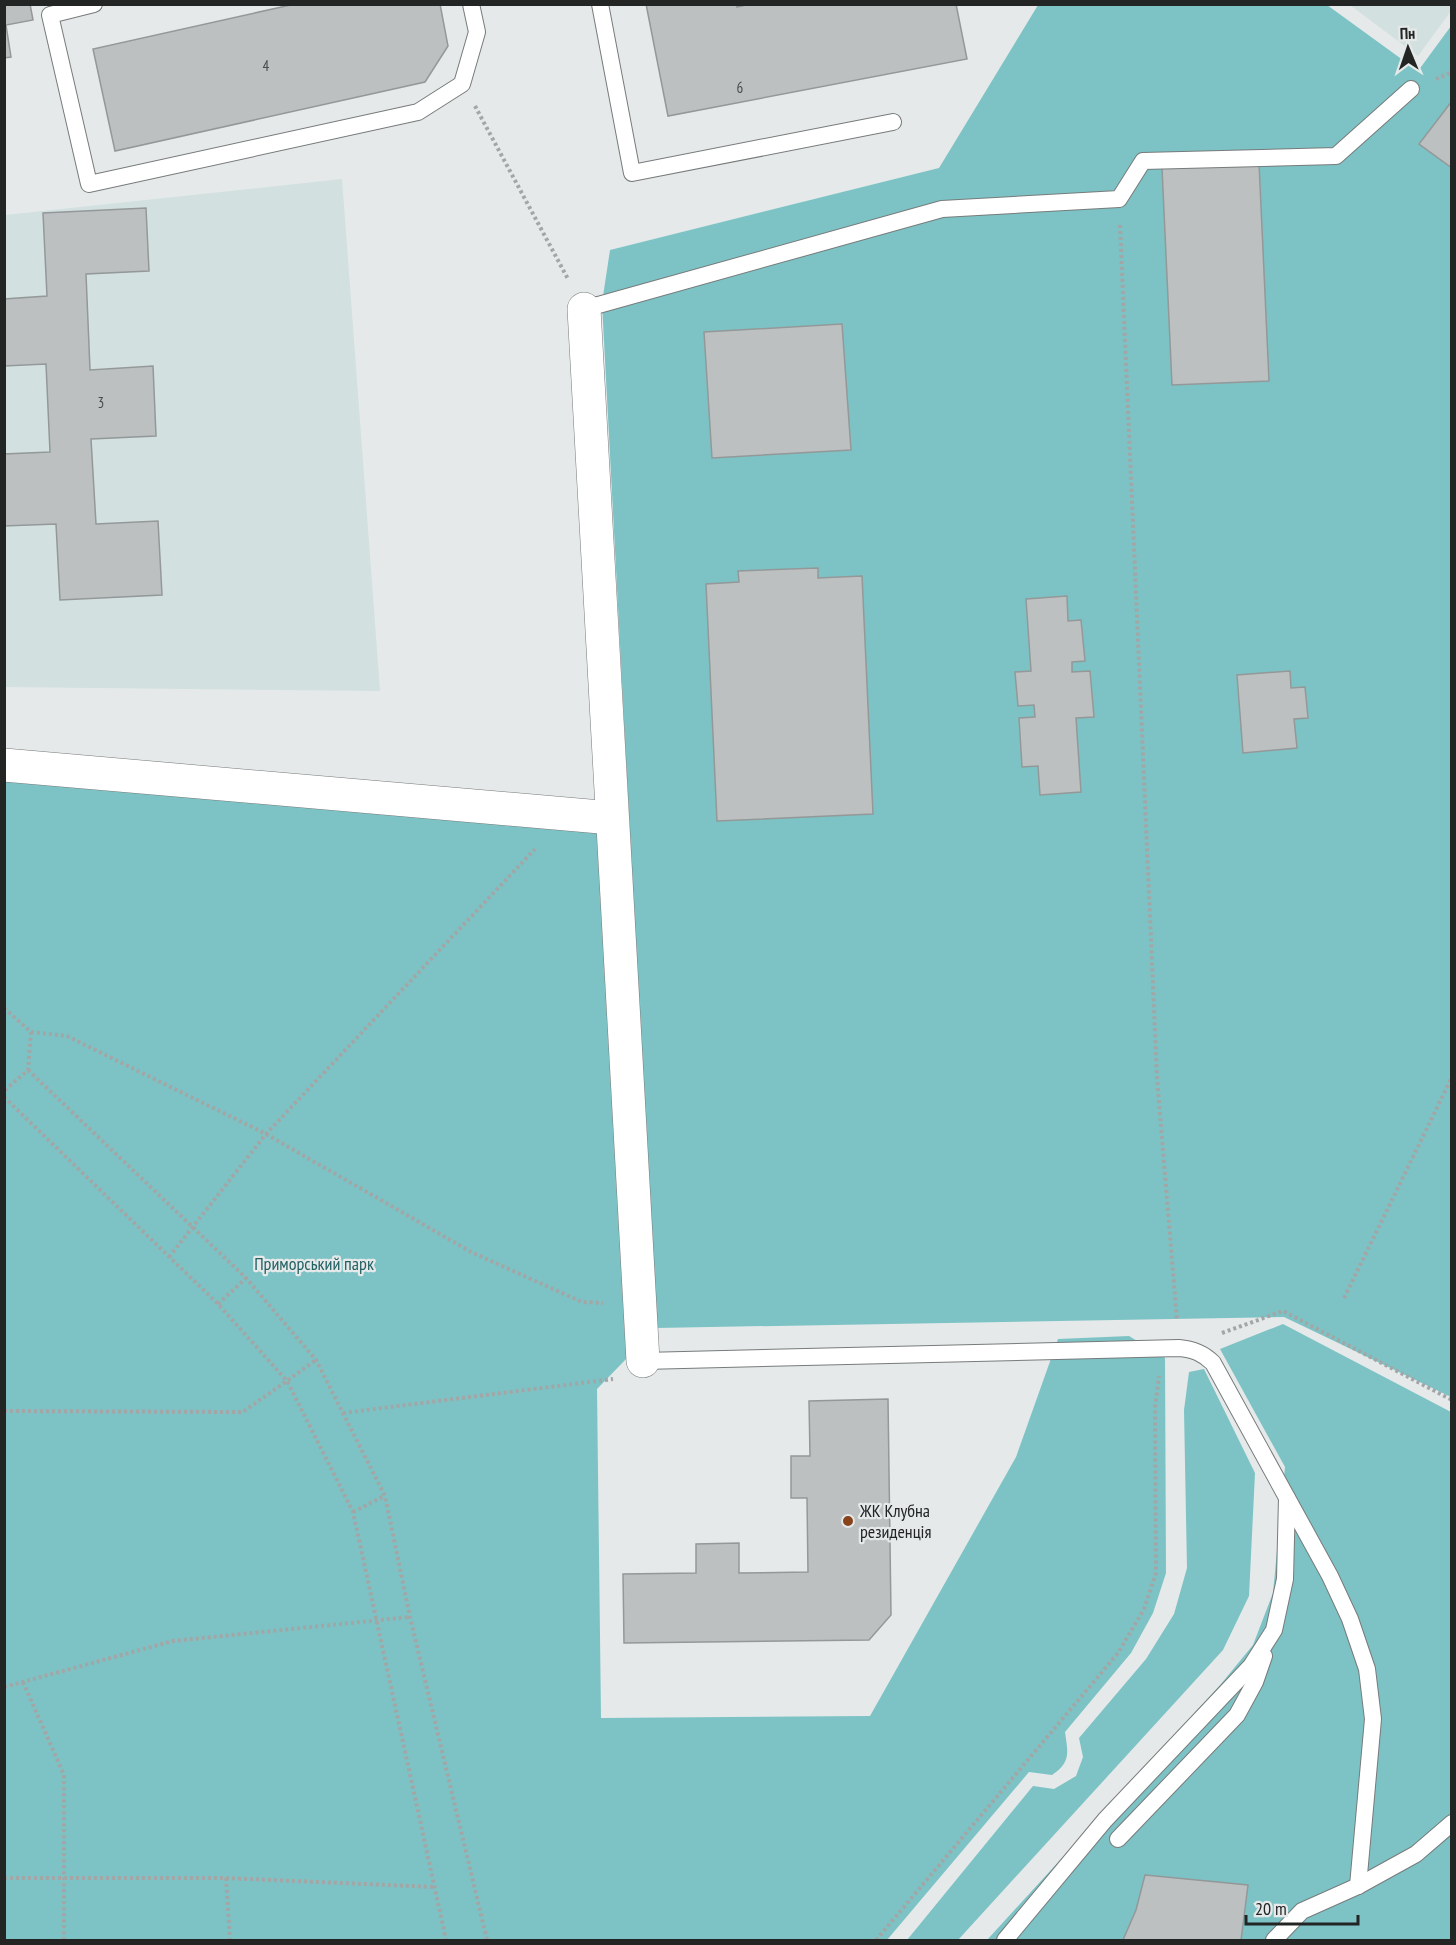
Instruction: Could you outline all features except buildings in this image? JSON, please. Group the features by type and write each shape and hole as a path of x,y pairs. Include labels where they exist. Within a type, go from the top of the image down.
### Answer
{"street":[{"path":"584,309 643,1362"},
{"path":"4,765 612,818"}],"lane":[{"path":"94,4 50,15 89,183 418,112 462,84 477,32 471,4"},
{"path":"600,4 632,173 893,122"},
{"path":"584,309 942,209 1119,200 1143,161 1336,156 1412,89"},
{"path":"643,1362 1179,1348 1206,1356 1213,1364 1330,1576 1350,1619 1367,1669 1373,1719 1358,1886"},
{"path":"1118,1839 1237,1715 1255,1682 1274,1630 1285,1579 1287,1497"},
{"path":"1005,1941 1105,1820 1251,1666 1274,1630"},
{"path":"1274,1941 1302,1911 1358,1886 1416,1854 1452,1823"}],"path":[{"path":"462,84 584,309"},
{"path":"1119,200 1157,1078 1179,1348"},
{"path":"170,1257 266,1134 567,814"},
{"path":"4,1008 31,1032 67,1036 266,1134 481,1257 582,1302 639,1303"},
{"path":"4,1091 28,1070 31,1032"},
{"path":"28,1070 246,1278 316,1360 385,1496 410,1617 487,1941"},
{"path":"1344,1298 1452,1077"},
{"path":"4,1097 218,1304 286,1382 353,1512 446,1941"},
{"path":"218,1304 246,1278"},
{"path":"876,1941 1118,1653 1144,1609 1156,1572 1155,1408 1160,1376 1179,1348 1283,1311 1452,1400"},
{"path":"4,1411 243,1412 316,1360"},
{"path":"343,1413 617,1378 643,1362"},
{"path":"353,1512 385,1496"},
{"path":"4,1687 173,1641 410,1617"},
{"path":"23,1682 64,1774 64,1941"},
{"path":"4,1878 226,1878 434,1887"},
{"path":"226,1878 230,1941"}],"shaded area":[{"path":"1350,5 1451,5 1451,11 1418,56"},
{"path":"342,179 380,691 5,687 5,215"}],"green space":[{"path":"1038,5 1327,5 1418,71 1451,26 1451,1397 1284,1317 656,1328 602,303 610,250 939,168"},
{"name":"Приморський парк","path":"4,768 602,830 629,1356 597,1389 601,1718 870,1716 1016,1457 1058,1339 1129,1336 1165,1358 1166,1573 1153,1613 1131,1653 1065,1732 1067,1756 1062,1766 1052,1775 1029,1772 887,1940 5,1940"},
{"path":"1283,1324 1451,1412 1451,1940 987,1940 1221,1684 1253,1645 1273,1593 1285,1467 1220,1349"},
{"path":"1204,1369 1255,1473 1249,1596 1223,1650 958,1940 907,1940 1033,1786 1054,1789 1076,1776 1083,1757 1079,1738 1146,1659 1174,1614 1187,1568 1184,1410 1189,1372"}],"place":[{"name":"ЖК Клубна резиденція","path":"848,1521"}]}
